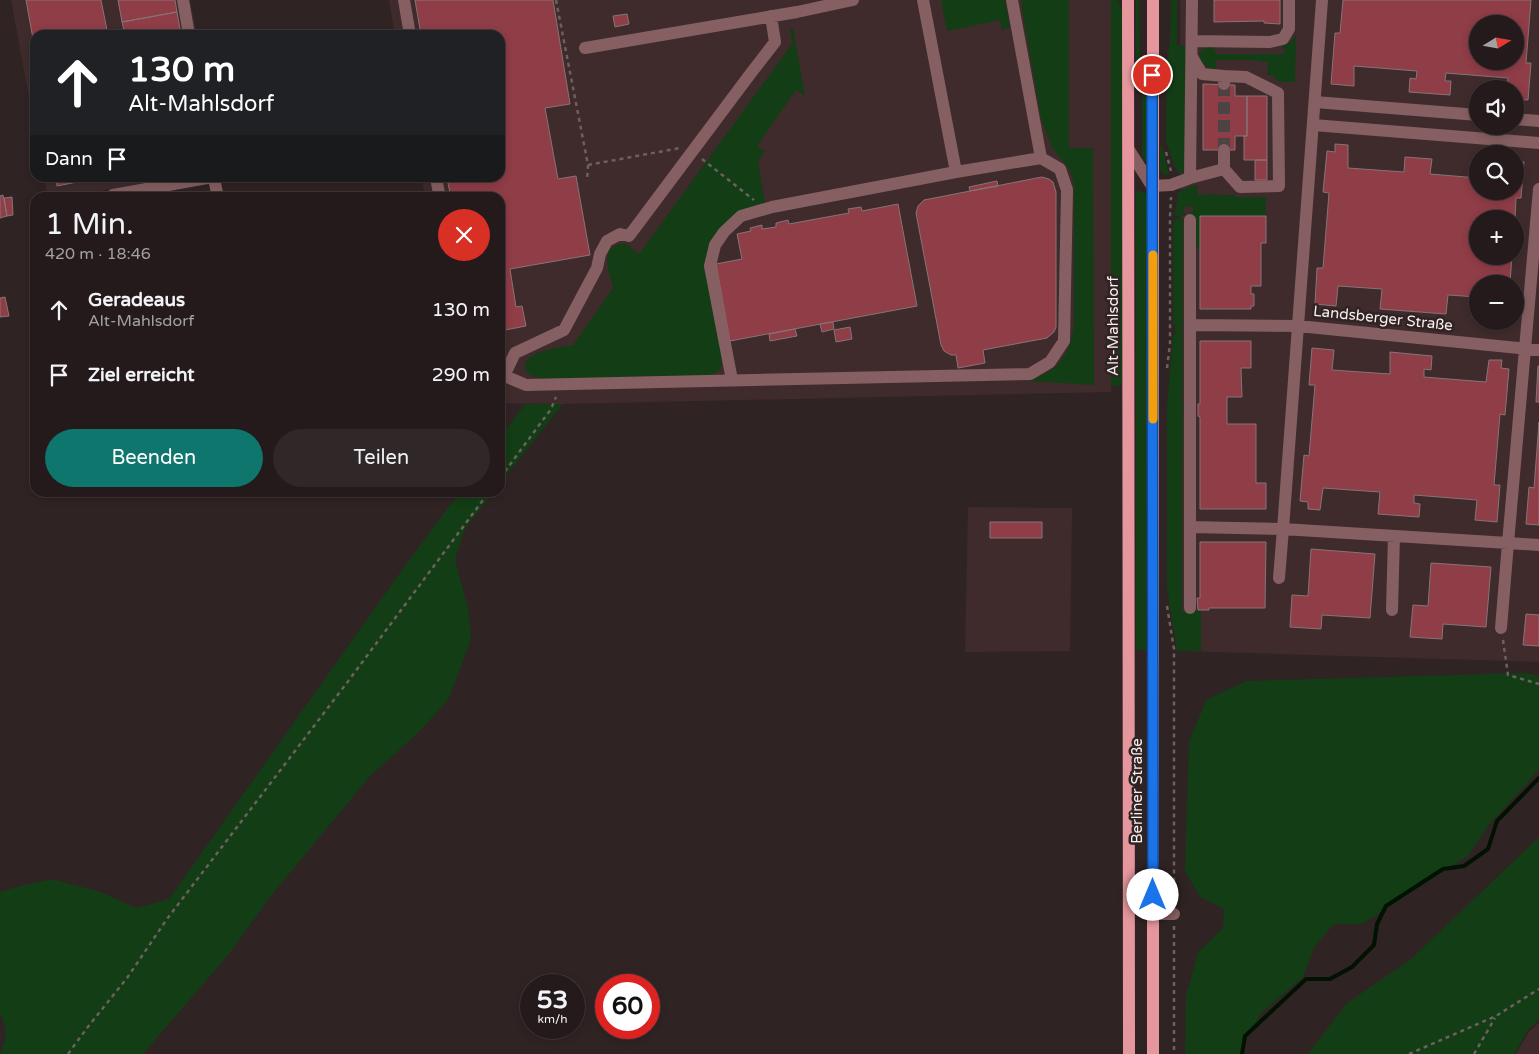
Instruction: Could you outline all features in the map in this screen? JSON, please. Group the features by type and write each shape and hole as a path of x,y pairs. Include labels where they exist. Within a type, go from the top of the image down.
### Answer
{"main road":[{"name":"Alt-Mahlsdorf","path":"1128,0 1129,652"},
{"path":"1152,186 1153,0"},
{"name":"Berliner Straße","path":"1152,186 1153,1054"},
{"name":"Berliner Straße","path":"1129,652 1129,1054"}],"lane":[{"path":"183,0 188,30"},
{"path":"404,0 409,30"},
{"path":"585,48 853,0"},
{"path":"923,0 956,172"},
{"path":"1012,0 1041,158"},
{"path":"1190,178 1192,0"},
{"path":"1270,42 1280,35 1284,25 1284,0"},
{"path":"1192,41 1270,42 1283,39 1289,29 1289,0"},
{"name":"Landsberger Straße","path":"1279,578 1322,0"},
{"path":"505,370 515,353 564,330 597,268 600,254 606,241 620,234 629,236 776,42 771,16"},
{"path":"1192,56 1202,74 1224,80 1246,77 1278,93 1279,186 1240,187 1224,168 1224,150"},
{"path":"1315,102 1469,114"},
{"path":"1524,119 1539,120"},
{"path":"1313,125 1539,143"},
{"path":"1129,150 1152,186 1171,186 1224,168"},
{"path":"505,376 526,385 558,385 1030,374 1050,362 1064,341 1067,190 1060,169 1041,158 772,207 741,216 724,232 715,245 710,266 732,380"},
{"path":"134,192 186,182"},
{"path":"1501,628 1539,189"},
{"path":"1190,220 1190,608"},
{"name":"Landsberger Straße","path":"1191,325 1298,326 1539,350"},
{"path":"1190,527 1283,529 1539,545"},
{"path":"1392,610 1394,536"},
{"path":"1153,914 1174,914"}],"path":[{"path":"556,0 588,165 587,181"},
{"path":"505,471 551,409 557,396 558,385"},
{"path":"68,1054 86,1028 127,978 167,919 485,497"},
{"path":"1166,603 1174,649 1174,1054"},
{"path":"1501,628 1508,675 1539,684"},
{"path":"1409,1054 1496,1016 1539,989"},
{"path":"1474,1054 1496,1016"}],"shaded area":[{"path":"11,0 190,0 196,30 30,30 30,103"},
{"path":"389,0 1111,0 1111,392 563,404 505,403 505,192 424,192 423,182 505,182 505,30 394,30"},
{"path":"1180,0 1539,0 1539,662 1184,651 1176,586 1181,332"},
{"path":"45,182 149,182 95,192 47,192"},
{"path":"968,507 1072,508 1070,651 965,652"},
{"path":"1539,1023 1539,1054 1516,1054 1529,1032"}],"green space":[{"path":"941,0 1005,0 1010,27 1002,30 1000,20 947,31"},
{"path":"1022,0 1069,0 1069,148 1093,148 1094,385 1028,381 1047,373 1060,361 1072,337 1074,326 1074,184 1071,172 1052,147 1041,118"},
{"path":"1111,0 1118,0 1122,12 1122,385 1111,386"},
{"path":"1136,0 1139,0 1140,64 1146,95 1146,159 1144,163 1142,155 1142,89 1136,66"},
{"path":"1171,0 1177,0 1177,45 1186,46 1185,171 1179,174 1174,166 1166,140 1167,61 1170,42"},
{"path":"793,28 805,96 796,90 757,146 765,151 758,162 765,203 710,246 722,364 719,370 710,375 562,379 540,378 529,374 525,368 526,362 536,354 573,345 613,288 607,260 611,249 625,243 639,254 792,44 790,29"},
{"path":"1296,35 1295,82 1279,82 1272,75 1267,75 1268,62 1258,62 1258,60 1216,60 1216,71 1206,66 1200,59 1201,51 1212,46 1217,54 1285,54 1282,46 1290,43"},
{"path":"1160,146 1162,146 1169,175 1163,174 1160,171"},
{"path":"1197,185 1198,195 1217,194 1235,195 1235,197 1266,197 1266,216 1200,216 1200,247 1194,248 1190,216 1190,212 1193,212 1193,206 1184,207 1183,212 1186,213 1186,216 1174,216 1179,191"},
{"path":"1139,190 1146,194 1146,650 1136,650 1136,192"},
{"path":"1183,218 1182,611 1201,610 1201,651 1177,651 1167,588 1167,407 1173,335 1175,335 1175,324 1173,324 1173,227 1174,219"},
{"path":"525,404 563,404 505,477 505,431"},
{"path":"456,497 490,497 466,527 455,559 468,609 471,640 448,700 417,734 370,776 270,897 229,954 143,1054 0,1054 6,1030 0,1014 0,892 52,879 101,892 136,908 169,899 404,567"},
{"path":"1526,673 1539,676 1539,770 1490,823 1468,856 1362,924 1334,924 1315,946 1303,977 1261,1013 1246,1040 1241,1054 1185,1054 1186,996 1198,953 1223,928 1224,909 1200,897 1185,871 1189,741 1207,699 1247,681"},
{"path":"1539,837 1539,1019 1528,1030 1514,1054 1308,1054 1346,1004 1411,959"}],"building":[{"path":"26,0 101,0 107,30 31,30"},
{"path":"118,0 175,0 177,12 122,22"},
{"path":"415,0 553,0 570,104 545,108 558,179 576,176 590,255 510,269 516,307 522,306 526,326 505,330 505,192 450,192 448,182 505,182 505,30 420,30"},
{"path":"1214,0 1280,0 1280,24 1264,23 1264,21 1214,22"},
{"path":"1343,0 1531,0 1526,63 1531,63 1528,100 1524,100 1524,80 1508,80 1508,78 1446,73 1445,81 1451,81 1450,95 1409,92 1410,78 1416,79 1417,71 1354,66 1354,86 1331,84 1335,33 1340,33"},
{"path":"177,12 180,30 124,30 122,22"},
{"path":"627,14 629,24 615,27 613,16"},
{"path":"1203,84 1235,85 1235,96 1247,96 1247,136 1235,136 1235,150 1203,150"},
{"path":"1247,96 1267,96 1267,160 1244,160 1244,136 1247,136"},
{"path":"1335,144 1348,145 1348,168 1404,172 1405,157 1432,159 1430,174 1469,177 1469,200 1516,200 1515,210 1469,210 1469,265 1511,265 1511,275 1469,275 1469,296 1448,295 1446,314 1380,309 1382,289 1338,286 1336,306 1315,304 1317,268 1323,268 1329,193 1323,192 1327,151 1335,152"},
{"path":"1255,160 1267,160 1267,180 1255,180"},
{"path":"1042,177 1053,182 1056,192 1056,327 1054,332 1047,338 983,350 985,363 958,368 956,355 951,355 944,351 941,345 916,213 918,206 924,200"},
{"path":"997,181 998,186 970,191 969,187"},
{"path":"56,182 77,182 57,186"},
{"path":"3,195 7,216 0,218 0,196"},
{"path":"12,197 13,215 7,216 4,198"},
{"path":"898,204 917,306 730,341 716,264 742,259 737,234 751,231 750,228 762,225 762,229 776,227 776,223 788,220 789,224 849,213 848,209 861,207 862,211"},
{"path":"1200,216 1266,216 1266,243 1261,243 1261,286 1251,286 1251,294 1254,294 1254,306 1251,306 1251,309 1200,309"},
{"path":"5,297 9,316 0,317 0,298"},
{"path":"833,322 834,329 822,332 820,324"},
{"path":"850,327 852,339 836,342 834,330"},
{"path":"795,329 797,336 770,341 769,334"},
{"path":"1200,341 1251,341 1251,368 1241,368 1242,397 1227,397 1227,424 1256,424 1256,483 1266,483 1266,509 1200,509 1200,417 1198,416 1198,404 1200,404"},
{"path":"1312,348 1334,350 1332,370 1390,374 1390,352 1432,356 1431,370 1424,369 1424,377 1486,382 1489,360 1502,360 1501,368 1509,369 1505,415 1500,414 1494,485 1500,485 1497,522 1475,520 1477,500 1414,495 1414,503 1420,504 1419,517 1378,514 1380,492 1323,488 1320,510 1308,509 1308,502 1300,501 1304,455 1309,456 1315,385 1309,385"},
{"path":"1538,366 1539,402 1536,402"},
{"path":"1539,422 1539,525 1526,524 1529,487 1534,488"},
{"path":"990,522 1042,522 1042,538 990,538"},
{"path":"1200,542 1266,542 1265,608 1209,608 1209,610 1198,610 1197,598 1200,598"},
{"path":"1311,549 1375,554 1370,618 1322,615 1321,629 1290,627 1292,595 1308,596"},
{"path":"1431,563 1491,567 1486,627 1443,624 1442,639 1410,637 1413,605 1428,606"},
{"path":"1526,614 1539,615 1539,646 1523,645"}],"waterway":[{"path":"1242,1054 1245,1036 1306,979 1330,979 1352,967 1374,945 1377,924 1386,906 1443,869 1464,866 1488,849 1497,821 1539,778"}],"tunnel":[{"path":"1224,84 1224,150"}],"slow traffic":[{"path":"1153,255 1153,419"}],"route":[{"path":"1152,75 1153,895"}]}
